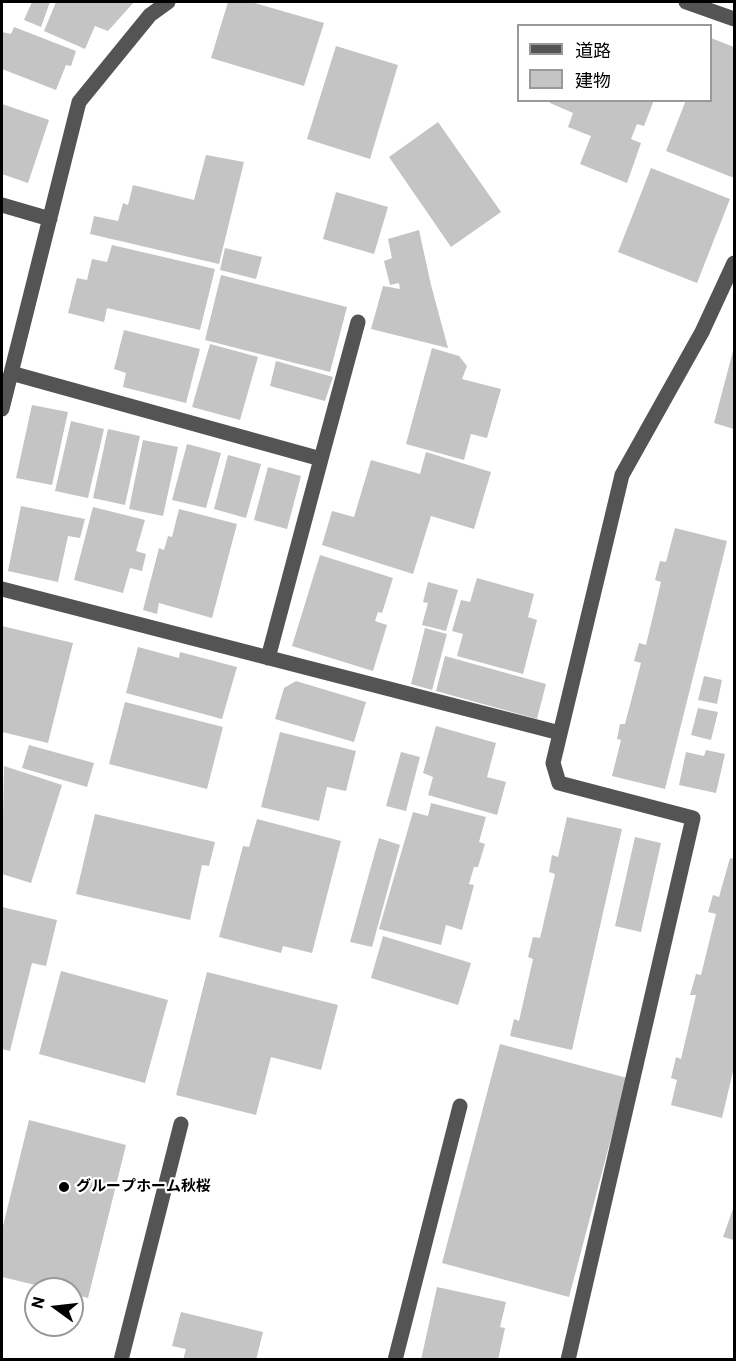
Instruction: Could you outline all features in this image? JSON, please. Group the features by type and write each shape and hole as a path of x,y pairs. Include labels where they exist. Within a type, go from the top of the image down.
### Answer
{"street":[{"path":"2,409 79,102 150,15 168,2"},
{"path":"686,2 735,19"},
{"path":"2,205 50,219"},
{"path":"568,1359 693,818 559,783 553,763 622,475 702,332 735,263"},
{"path":"268,658 358,322"},
{"path":"11,373 321,459"},
{"path":"2,589 560,733"},
{"path":"395,1359 460,1106"},
{"path":"121,1359 181,1124"}],"building":[{"path":"32,2 50,2 41,27 24,20"},
{"path":"56,2 134,2 108,31 95,26 85,49 44,31"},
{"path":"228,2 251,2 324,23 304,86 211,58"},
{"path":"14,27 76,51 71,66 66,65 56,90 2,69 2,32 11,34"},
{"path":"712,38 734,47 734,178 666,151 685,102 712,102"},
{"path":"336,46 398,65 370,159 307,139"},
{"path":"653,102 644,126 637,124 631,139 641,143 627,183 580,164 591,136 568,127 573,113 550,103"},
{"path":"2,104 49,120 28,183 2,174"},
{"path":"438,122 501,212 451,247 389,157"},
{"path":"206,155 244,162 219,264 90,234 94,216 118,221 123,203 128,205 133,185 194,200"},
{"path":"651,168 730,199 697,283 618,252"},
{"path":"336,192 388,207 374,254 323,239"},
{"path":"419,230 448,348 371,329 383,286 400,289 399,283 390,285 384,261 392,258 388,239"},
{"path":"112,245 215,269 200,330 107,308 104,322 68,313 77,278 87,280 92,259 107,262"},
{"path":"225,248 262,257 256,279 220,270"},
{"path":"221,275 347,307 330,372 205,340"},
{"path":"124,330 200,349 186,403 123,387 126,373 114,369"},
{"path":"210,344 258,357 240,420 192,407"},
{"path":"734,347 734,429 714,423"},
{"path":"432,348 459,356 467,366 462,379 501,389 487,438 471,434 464,460 406,444"},
{"path":"276,361 333,377 325,401 270,386"},
{"path":"32,405 68,412 52,485 16,478"},
{"path":"71,421 104,429 88,498 55,491"},
{"path":"108,429 140,436 125,505 93,498"},
{"path":"143,440 178,447 163,516 129,509"},
{"path":"187,444 221,453 206,508 172,500"},
{"path":"426,452 491,472 474,529 431,516 413,574 322,545 332,511 354,517 371,460 420,474"},
{"path":"228,455 261,464 246,518 214,509"},
{"path":"268,467 301,476 287,529 254,520"},
{"path":"21,506 85,519 80,538 68,536 58,582 8,571"},
{"path":"93,507 145,520 136,551 146,554 142,571 130,568 123,593 74,580"},
{"path":"179,509 237,524 212,618 159,603 157,614 143,610 159,548 164,550 168,536 172,537"},
{"path":"675,528 727,541 665,789 612,776 621,740 617,739 620,724 625,724 641,663 634,661 639,643 646,645 661,582 655,580 660,561 666,562"},
{"path":"320,555 393,578 382,613 378,612 375,621 387,625 373,671 292,646"},
{"path":"477,578 534,594 528,617 537,620 523,674 457,656 463,634 452,631 461,600 470,602"},
{"path":"428,582 458,590 446,631 422,625 428,603 423,602"},
{"path":"2,626 73,643 48,743 2,732"},
{"path":"425,628 447,634 432,690 411,684"},
{"path":"138,647 179,658 180,652 237,667 222,719 126,693"},
{"path":"445,656 546,684 537,719 436,691"},
{"path":"704,676 722,680 717,704 698,700"},
{"path":"296,681 366,702 354,742 275,719 284,688"},
{"path":"125,702 223,727 207,789 109,764"},
{"path":"698,708 718,712 711,740 691,735"},
{"path":"436,726 496,743 487,777 506,782 497,815 428,795 433,777 423,773"},
{"path":"280,732 356,751 346,791 327,787 319,821 261,807"},
{"path":"29,745 94,763 87,787 22,768"},
{"path":"706,750 725,754 716,793 679,785 686,752 704,756"},
{"path":"401,752 420,757 406,811 386,806"},
{"path":"4,766 62,785 31,883 2,874"},
{"path":"431,803 486,817 479,842 485,844 478,867 474,867 469,884 474,885 462,930 446,925 441,945 379,929 413,812 428,816"},
{"path":"95,814 215,842 209,866 202,865 190,920 76,894"},
{"path":"567,817 622,829 572,1050 510,1036 514,1019 519,1021 533,959 528,957 533,937 540,938 555,874 549,872 552,855 558,857"},
{"path":"257,819 341,841 312,953 283,946 281,953 219,937 243,846 249,847"},
{"path":"635,837 661,843 641,932 615,926"},
{"path":"379,838 400,845 372,947 350,942"},
{"path":"730,858 734,859 734,1067 722,1118 671,1105 677,1080 671,1078 676,1057 681,1059 696,995 690,995 696,974 701,975 716,914 708,912 713,895 719,897"},
{"path":"2,907 57,920 46,966 32,963 10,1051 2,1049"},
{"path":"383,936 471,963 458,1005 371,978"},
{"path":"61,971 168,1000 145,1083 39,1054"},
{"path":"207,972 338,1005 321,1070 271,1057 256,1115 176,1095"},
{"path":"500,1044 627,1078 569,1297 442,1263"},
{"name":"グループホーム秋桜","path":"29,1120 126,1145 88,1298 84,1297 84,1277 24,1277 24,1282 2,1277 2,1230"},
{"path":"734,1206 734,1240 723,1237"},
{"path":"437,1287 506,1302 500,1327 505,1328 498,1360 421,1360"},
{"path":"181,1312 263,1332 256,1360 183,1360 186,1349 172,1346"}],"place":[{"name":"グループホーム秋桜","path":"64,1187"}]}
